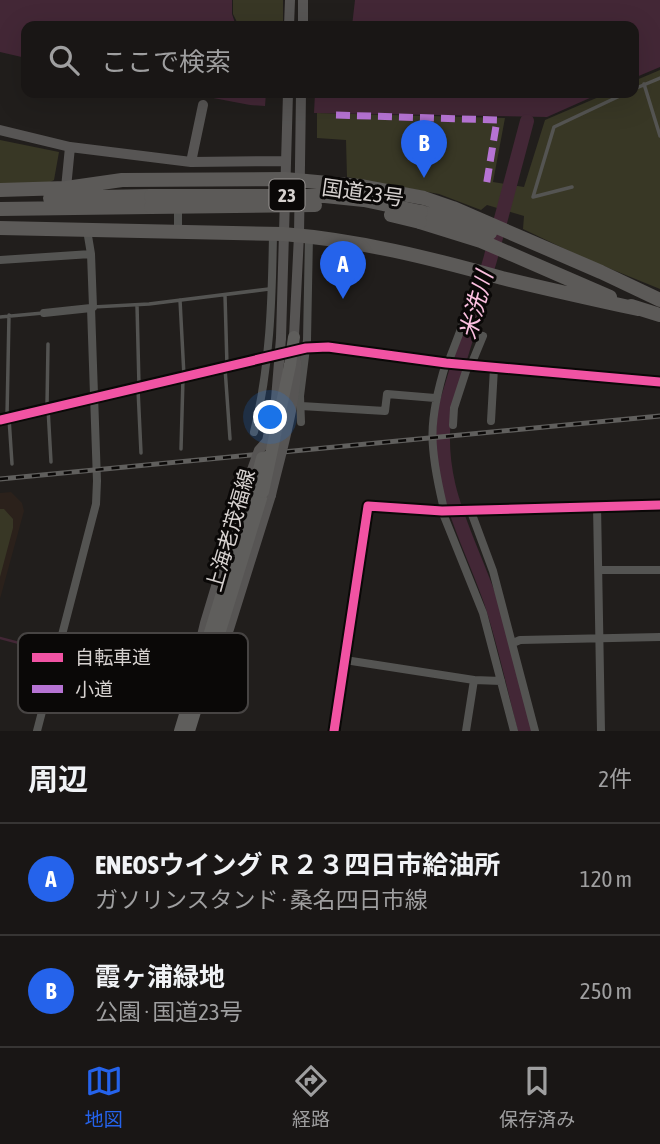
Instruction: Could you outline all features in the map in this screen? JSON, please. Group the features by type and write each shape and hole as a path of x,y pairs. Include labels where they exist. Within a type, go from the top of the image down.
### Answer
{"highway":[{"path":"0,190 66,188 122,180 293,180 360,186 424,198 483,231"},
{"name":"国道23号","path":"0,198 306,205 421,217 483,231 511,242 638,309 660,315"},
{"name":"国道23号","path":"0,209 151,202"},
{"path":"0,228 304,235 378,246 638,309"},
{"path":"511,242 660,302"}],"main road":[{"path":"289,21 290,0"},
{"path":"303,0 303,21"},
{"path":"267,441 304,235 293,180 286,161 288,98"},
{"path":"287,337 278,234 293,180 302,98"},
{"path":"191,162 203,105"},
{"path":"0,130 70,147 191,162 286,161"},
{"path":"66,188 70,147"},
{"name":"上海老茂福線","path":"217,633 258,491 290,365 287,337"},
{"name":"上海老茂福線","path":"258,491 267,441"},
{"path":"203,633 258,491"},
{"path":"227,633 258,491"},
{"name":"上海老茂福線","path":"213,633 229,588"},
{"path":"178,731 183,713"},
{"name":"上海老茂福線","path":"178,731 184,713"},
{"name":"上海老茂福線","path":"191,731 196,713"},
{"path":"191,731 197,713"}],"street":[{"path":"178,180 178,232"},
{"path":"62,633 96,504 91,254 87,230"},
{"path":"254,432 268,357 278,234"},
{"path":"301,422 300,396 306,348 304,235"},
{"path":"0,260 91,254"},
{"path":"44,313 92,308"},
{"path":"466,316 435,398 432,432 436,474 443,510 476,592 514,731"},
{"path":"453,425 454,408 483,336"},
{"path":"5,419 306,348 328,347 494,368 660,382"},
{"path":"491,421 494,368"},
{"path":"263,392 300,396"},
{"path":"301,405 385,411 387,394 435,398"},
{"path":"597,505 601,731"},
{"path":"334,731 368,506 468,510 660,505"},
{"path":"468,510 493,571 535,731"},
{"path":"599,570 660,570"},
{"path":"513,643 660,637"},
{"path":"345,660 474,680 501,681"},
{"path":"466,731 474,680"},
{"path":"37,731 42,713"}],"lane":[{"path":"639,87 660,78"},
{"path":"644,85 660,136"},
{"path":"572,187 533,197 554,127 615,98"},
{"path":"92,308 272,289"},
{"path":"225,295 230,439"},
{"path":"180,300 183,376 181,449"},
{"path":"137,304 141,453"},
{"path":"0,317 44,313"},
{"path":"9,315 5,419 12,464"},
{"path":"48,344 51,462"}],"shaded area":[{"path":"0,0 232,0 234,21 21,21 21,57 0,52"},
{"path":"233,0 283,0 283,21 236,21 233,14"},
{"path":"355,0 660,0 660,67 639,76 639,21 353,21"},
{"path":"660,70 660,289 523,229 524,216 487,205 481,210 439,194 347,177 346,140 317,138 317,113 505,118 493,182 524,187 545,120 596,98 639,98 639,79"},
{"path":"213,98 266,98 265,106"},
{"path":"315,98 590,98 547,117 314,113"},
{"path":"0,140 59,152 54,180 40,187 0,187"},
{"path":"11,492 22,503 24,511 0,599 0,493"},
{"path":"0,509 4,509 13,519 13,528 0,577"}],"waterway":[{"name":"米洗川","path":"525,731 496,618 448,485 443,436 445,408 490,260 527,121"},
{"path":"0,638 18,643"}],"railway":[{"path":"0,479 660,416"}],"marked path":[{"path":"336,115 497,120 486,187"}],"cycle path":[{"path":"0,420 306,348 328,347 446,363 660,382"},
{"path":"334,731 368,506 442,511 660,505"}],"place":[{"name":"霞ヶ浦緑地","path":"424,178"},
{"name":"ENEOSウイング Ｒ２３四日市給油所","path":"343,299"}]}
